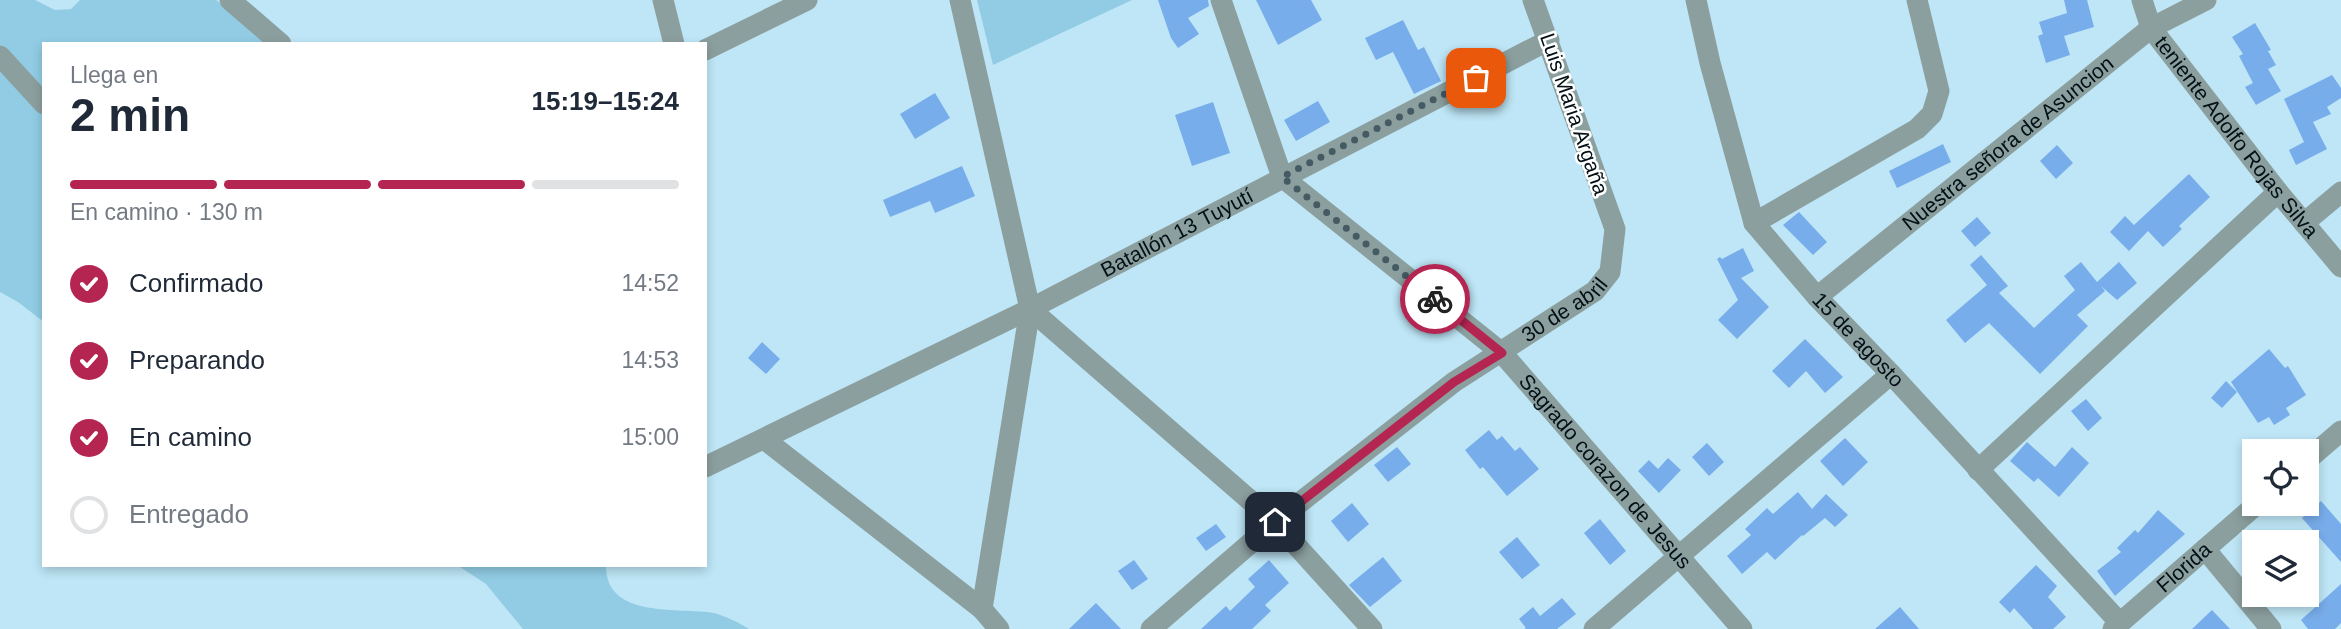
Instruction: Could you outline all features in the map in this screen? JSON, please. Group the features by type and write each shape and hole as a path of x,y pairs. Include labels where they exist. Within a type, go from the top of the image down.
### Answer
{"street":[{"path":"230,0 279,42"},
{"path":"663,0 674,42"},
{"path":"707,49 807,0"},
{"path":"960,0 1030,309 982,610"},
{"path":"1221,0 1282,177"},
{"name":"Luis Maria Argaña","path":"1533,0 1615,229"},
{"name":"15 de agosto","path":"1696,0 1710,63 1754,223 2116,626"},
{"path":"1754,223 1917,129 1931,114 1939,91 1917,0"},
{"name":"teniente Adolfo Rojas Silva","path":"2142,0 2151,28 2341,267"},
{"name":"Nuestra señora de Asuncion","path":"1817,296 2151,28 2206,0"},
{"name":"Batallón 13 Tuyutí","path":"707,466 1030,309 1549,40"},
{"path":"0,56 42,102"},
{"name":"Sagrado corazon de Jesus","path":"1282,177 1502,353 1742,629"},
{"path":"1978,470 2278,191"},
{"path":"2304,223 2341,192"},
{"name":"30 de abril","path":"1151,629 1275,522 1454,382 1595,291 1610,272 1615,229"},
{"path":"1030,309 1275,522 1372,629"},
{"path":"1594,629 1891,374"},
{"path":"2319,450 2341,431"},
{"path":"764,439 982,610 999,629"},
{"name":"Florida","path":"2116,626 2243,516"},
{"path":"2205,549 2271,629"}],"shaded area":[{"path":"0,0 35,0 55,10 71,9 80,0 216,0 250,24 268,42 42,42 42,320 0,292"},
{"path":"977,0 1132,0 993,65"},
{"path":"460,567 606,567 609,583 618,595 631,603 665,610 714,613 749,629 523,629 486,584"}],"building":[{"path":"1158,0 1208,0 1209,6 1188,18 1199,34 1178,48 1171,38"},
{"path":"1256,0 1311,0 1322,20 1278,45"},
{"path":"2064,0 2087,0 2094,27 2064,36 2070,55 2046,63 2038,36 2043,34 2039,22 2067,13"},
{"path":"1403,20 1418,50 1424,47 1441,81 1414,94 1393,52 1376,60 1365,38"},
{"path":"2255,23 2271,50 2268,51 2276,65 2268,69 2281,91 2256,105 2245,87 2253,83 2239,56 2243,54 2232,37"},
{"path":"2332,75 2341,88 2341,98 2327,107 2331,114 2313,122 2327,149 2296,165 2289,150 2304,142 2284,99"},
{"path":"935,93 950,118 915,139 900,114"},
{"path":"1318,101 1330,122 1296,141 1284,120"},
{"path":"1213,102 1230,153 1192,166 1175,115"},
{"path":"1943,144 1951,162 1897,188 1889,171"},
{"path":"2057,145 2073,163 2056,179 2040,161"},
{"path":"962,166 975,196 935,213 930,201 890,217 883,200"},
{"path":"2189,174 2210,197 2179,226 2182,229 2163,247 2148,231 2129,251 2110,232 2125,216 2134,225"},
{"path":"1799,212 1827,242 1813,255 1783,225"},
{"path":"1977,217 1991,233 1975,247 1961,231"},
{"path":"1743,248 1754,271 1741,278 1769,307 1737,339 1718,320 1738,300 1717,259"},
{"path":"1981,255 2008,286 1999,293 2034,328 2075,290 2064,276 2081,262 2097,282 2119,262 2137,283 2117,300 2101,286 2105,291 2077,315 2088,326 2040,374 1989,323 1965,343 1946,320 1987,285 1970,265"},
{"path":"1805,339 1843,377 1825,393 1806,371 1789,388 1772,371"},
{"path":"762,342 780,359 766,374 748,358"},
{"path":"2269,349 2285,368 2288,366 2306,395 2286,408 2290,415 2274,425 2269,417 2258,423 2231,382"},
{"path":"2226,381 2237,392 2222,408 2211,398"},
{"path":"2086,399 2102,418 2088,431 2071,411"},
{"path":"1489,430 1497,440 1502,436 1515,451 1520,447 1539,469 1507,496 1465,450"},
{"path":"1845,438 1868,462 1843,486 1820,461"},
{"path":"2027,442 2055,467 2072,447 2089,463 2059,497 2038,478 2034,482 2010,461"},
{"path":"1707,443 1724,462 1709,476 1692,457"},
{"path":"1397,447 1411,464 1388,482 1374,465"},
{"path":"1668,458 1681,470 1659,493 1638,471 1649,460 1658,469"},
{"path":"1798,492 1812,509 1826,494 1848,515 1835,527 1825,518 1775,560 1767,552 1742,574 1727,556 1751,535 1745,529 1767,508 1773,514"},
{"path":"2321,501 2341,524 2341,562 2319,537 2319,530 2313,530 2302,518 2319,516"},
{"path":"1352,503 1369,524 1348,542 1331,521"},
{"path":"2158,510 2185,534 2115,596 2097,571 2121,552 2117,548 2135,530 2138,533"},
{"path":"1600,519 1626,551 1610,565 1584,533"},
{"path":"1216,524 1226,537 1206,551 1196,538"},
{"path":"1517,537 1540,565 1522,579 1499,552"},
{"path":"1383,557 1402,581 1370,607 1349,585"},
{"path":"1134,560 1148,579 1132,590 1118,571"},
{"path":"1269,560 1289,583 1265,605 1271,611 1252,629 1201,629 1226,606 1230,611 1255,587 1248,579"},
{"path":"2036,565 2057,586 2048,597 2066,617 2053,629 2033,629 2014,608 2010,613 1999,602"},
{"path":"2341,584 2341,623 2335,629 2308,629 2301,620 2319,607 2319,604"},
{"path":"1562,598 1576,614 1557,629 1524,629 1526,628 1519,619 1533,607 1540,616"},
{"path":"1096,603 1121,629 1069,629"},
{"path":"1900,607 1919,629 1875,629"},
{"path":"2212,610 2230,629 2192,629"}],"way so far":[{"path":"1435,299 1282,177 1476,78"}],"route":[{"path":"1275,522 1454,382 1502,353 1435,299"}]}
